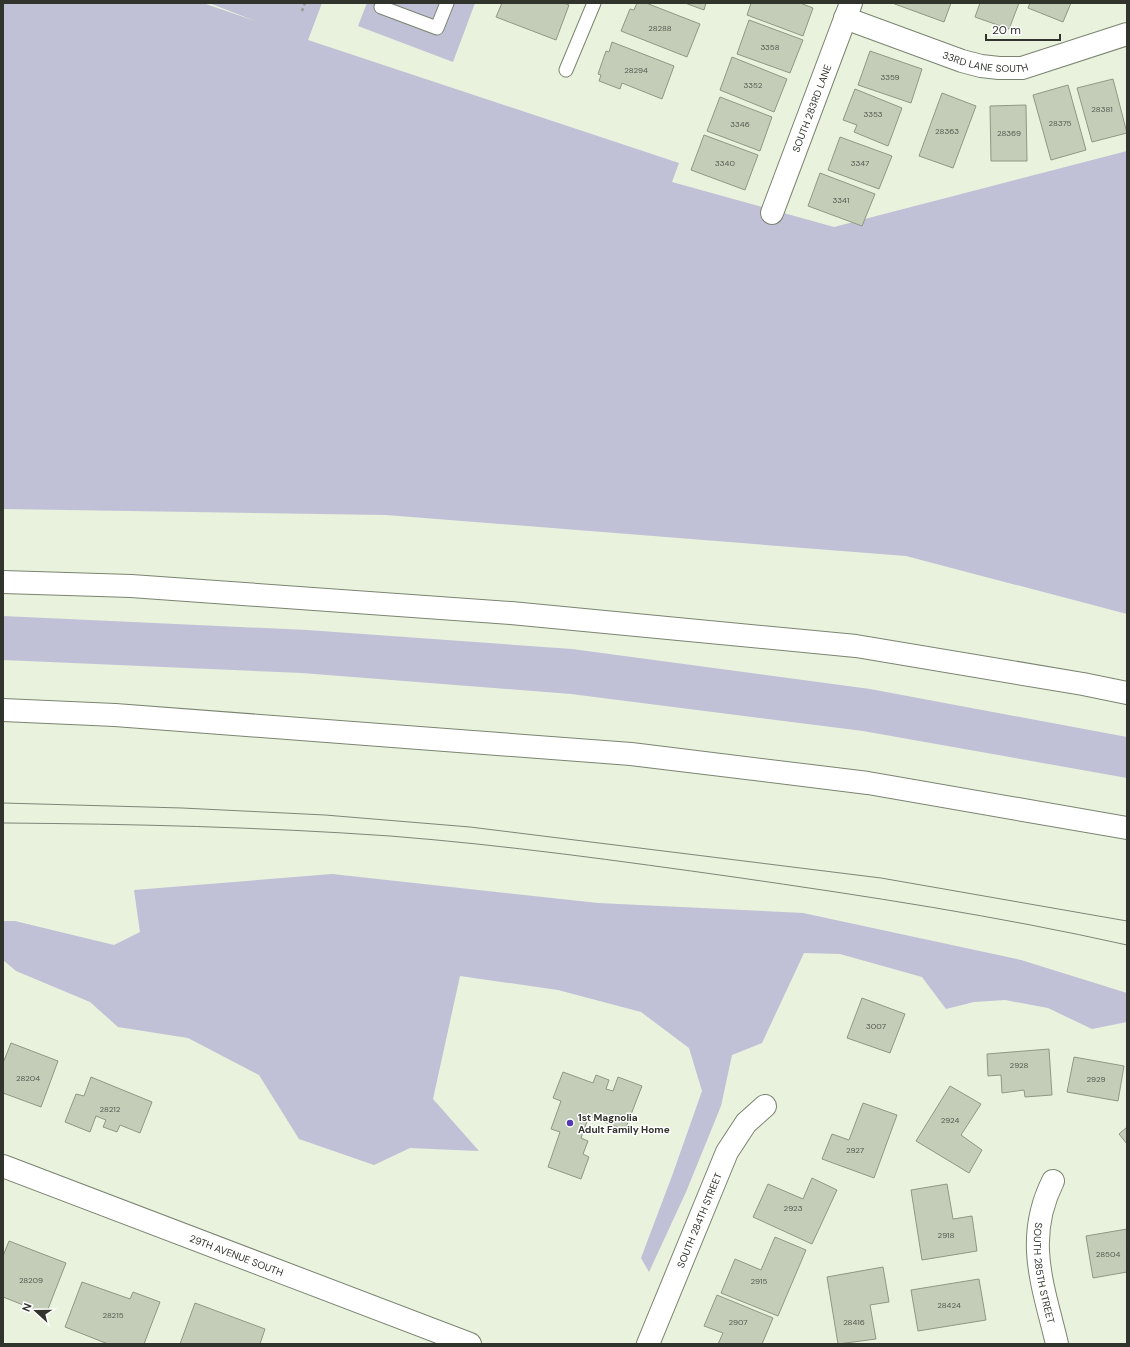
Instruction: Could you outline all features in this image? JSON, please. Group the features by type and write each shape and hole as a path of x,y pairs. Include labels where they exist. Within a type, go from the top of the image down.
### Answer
{"main road":[{"name":"33RD LANE SOUTH","path":"848,11 962,61 981,66 999,68 1022,68 1127,34"},
{"name":"SOUTH 283RD LANE","path":"772,213 848,11"},
{"path":"3,582 131,586 495,612 840,644 1082,684 1127,693"},
{"path":"3,710 115,715 631,754 868,783 1127,828"},
{"name":"SOUTH 284TH STREET","path":"648,1344 727,1152 746,1123 765,1106"},
{"name":"29TH AVENUE SOUTH","path":"3,1166 470,1344"},
{"name":"SOUTH 285TH STREET","path":"1053,1181 1041,1210 1037,1247 1039,1268 1057,1344"}],"lane":[{"path":"381,7 437,28 447,3"},
{"path":"566,70 594,3"}],"path":[{"path":"302,11 305,3"}],"shaded area":[{"path":"3,3 203,3 258,22 209,3 322,3 308,40 679,163 672,182 834,227 1127,151 1127,614 906,556 386,515 3,509"},
{"path":"367,3 475,3 453,62 358,26"},
{"path":"3,616 307,630 572,649 870,689 1127,737 1127,778 863,731 571,694 302,673 3,660"},
{"path":"332,874 598,903 803,913 1021,960 1127,993 1127,1022 1092,1029 1048,1008 1005,1000 974,1002 946,1009 922,977 840,954 804,953 762,1043 732,1055 721,1106 686,1192 649,1272 641,1258 702,1091 689,1048 641,1012 558,990 460,976 433,1099 479,1151 410,1148 374,1165 299,1139 259,1075 188,1038 118,1027 90,1002 16,971 3,960 3,921 15,921 114,945 140,932 134,890"}],"building":[{"path":"502,3 564,3 569,5 556,40 496,17"},
{"path":"637,3 646,3 700,24 687,57 621,31 630,9 634,10"},
{"path":"685,3 706,3 704,10"},
{"path":"751,3 800,3 813,8 803,36 747,15"},
{"path":"892,3 951,3 944,22"},
{"path":"980,3 1019,3 1009,29 975,17"},
{"path":"1030,3 1071,3 1063,22 1028,8"},
{"path":"749,20 803,40 790,73 737,54"},
{"path":"612,42 674,66 662,99 622,83 620,89 599,81 601,75 598,74 606,51 609,52"},
{"path":"870,51 922,69 911,103 858,85"},
{"path":"732,57 787,79 774,112 720,90"},
{"path":"1113,79 1127,133 1092,142 1077,88"},
{"path":"1068,85 1086,150 1051,160 1033,95"},
{"path":"855,89 902,108 888,146 854,132 857,125 843,120"},
{"path":"942,93 976,106 953,168 919,156"},
{"path":"720,97 772,117 760,151 707,131"},
{"path":"1026,105 1027,161 991,161 990,106"},
{"path":"704,135 758,155 745,190 691,170"},
{"path":"840,137 892,156 879,189 828,170"},
{"path":"820,173 875,194 862,226 808,206"},
{"path":"862,998 905,1014 890,1053 847,1038"},
{"path":"11,1043 58,1061 41,1107 3,1093 3,1063"},
{"path":"1049,1049 1052,1095 1025,1097 1024,1090 1002,1093 1001,1075 988,1076 987,1054"},
{"path":"1074,1057 1124,1066 1118,1101 1067,1092"},
{"name":"1st Magnolia Adult Family Home","path":"563,1072 593,1083 596,1075 609,1080 606,1089 613,1091 618,1077 642,1086 625,1130 589,1116 581,1138 588,1141 583,1154 589,1157 581,1179 548,1167 560,1132 551,1129 561,1101 553,1098"},
{"path":"91,1077 152,1102 140,1133 120,1125 117,1132 103,1127 106,1120 96,1116 90,1132 65,1122 76,1094 84,1096"},
{"path":"950,1086 981,1104 961,1135 982,1150 969,1173 916,1141"},
{"path":"863,1103 897,1115 874,1178 822,1159 832,1134 849,1140"},
{"path":"1127,1127 1127,1144 1119,1134"},
{"path":"812,1178 837,1190 812,1244 753,1217 768,1184 803,1199"},
{"path":"947,1184 953,1219 972,1216 977,1251 922,1260 911,1190"},
{"path":"1127,1229 1127,1272 1093,1278 1086,1236"},
{"path":"775,1237 806,1250 778,1316 721,1293 735,1259 761,1270"},
{"path":"9,1241 66,1263 46,1314 3,1297 3,1256"},
{"path":"883,1267 889,1302 870,1305 876,1339 838,1344 827,1277"},
{"path":"979,1279 986,1320 918,1331 911,1290"},
{"path":"82,1282 130,1299 133,1292 160,1302 144,1344 108,1344 65,1327"},
{"path":"717,1295 773,1318 762,1344 718,1344 723,1333 704,1326"},
{"path":"195,1303 265,1329 260,1344 180,1344"}],"tram line":[{"path":"3,803 182,808 325,815 470,827 881,878 1127,921"},
{"path":"3,823 148,825 293,830 390,836 476,844 648,865 882,899 1030,925 1127,945"}],"place":[{"name":"1st Magnolia Adult Family Home","path":"570,1123"}]}
